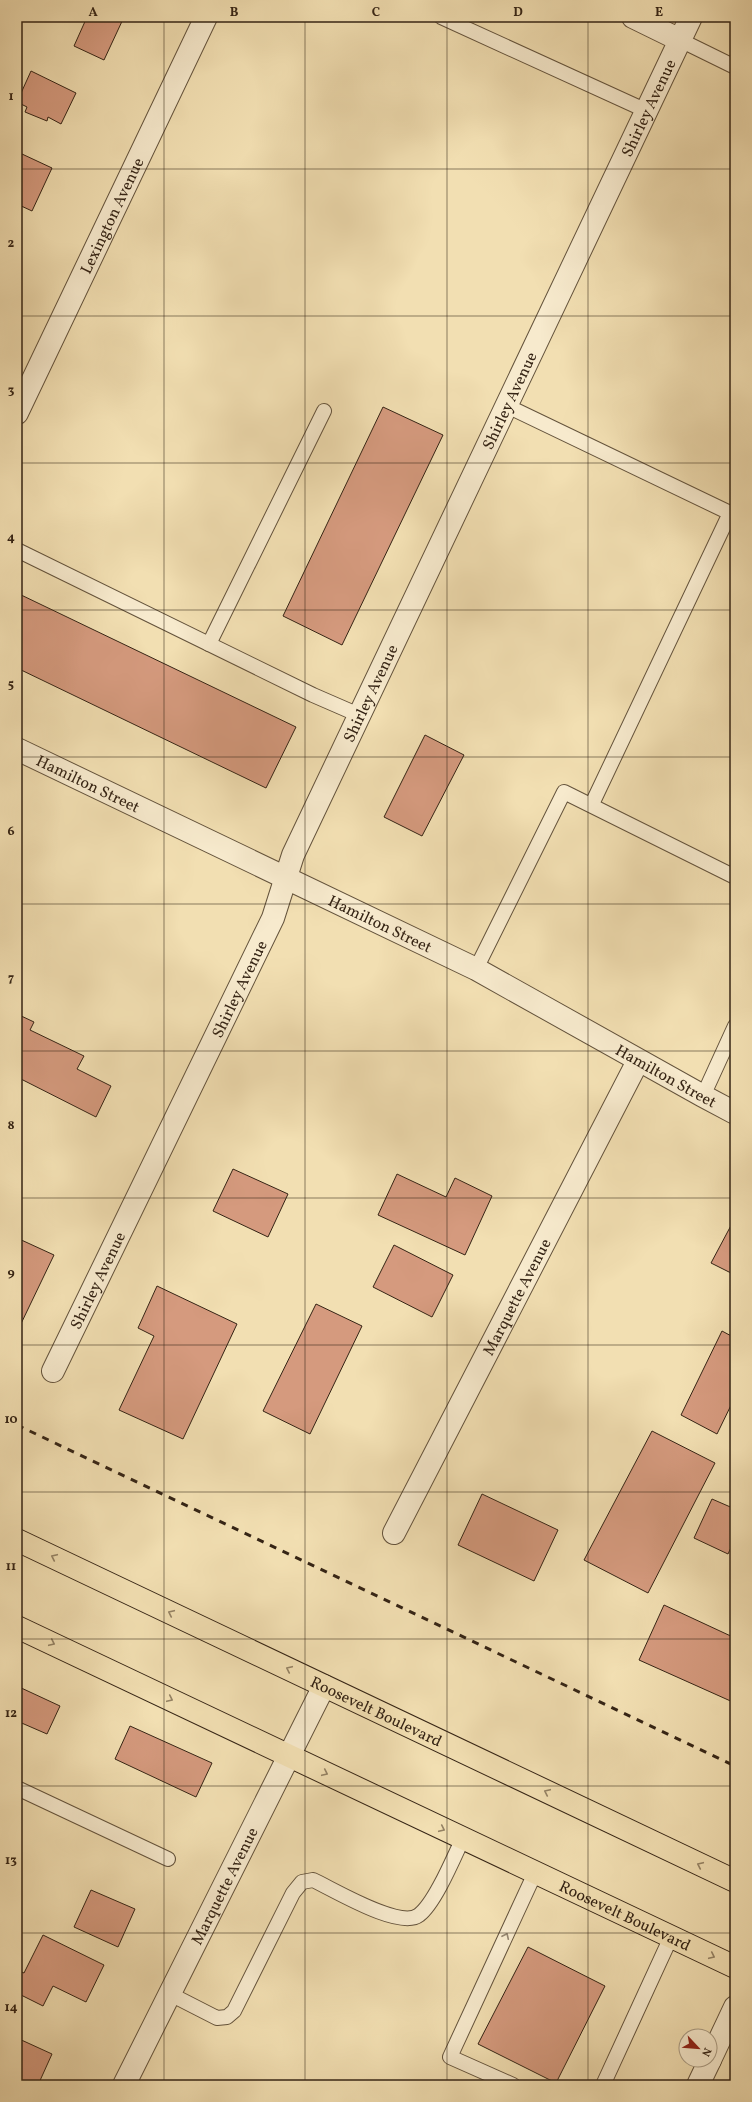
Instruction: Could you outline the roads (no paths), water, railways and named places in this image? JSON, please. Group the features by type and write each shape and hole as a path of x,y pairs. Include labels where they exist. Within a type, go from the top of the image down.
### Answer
{"highway":[{"name":"Roosevelt Boulevard","path":"17,1540 735,1881"},
{"name":"Roosevelt Boulevard","path":"17,1627 735,1967"}],"street":[{"name":"Lexington Avenue","path":"17,413 206,17"},
{"path":"633,17 680,40"},
{"name":"Shirley Avenue","path":"53,1371 273,918 293,855 692,17"},
{"name":"Hamilton Street","path":"17,749 476,969 638,1061 735,1113"},
{"name":"Marquette Avenue","path":"394,1533 638,1061"},
{"name":"Marquette Avenue","path":"124,2085 324,1686"},
{"path":"718,2043 735,2007"},
{"path":"698,2085 706,2068"}],"lane":[{"path":"440,17 647,111"},
{"path":"680,40 735,68"},
{"path":"507,406 732,508 592,804"},
{"path":"209,644 324,411"},
{"path":"17,550 209,644 359,715"},
{"path":"476,969 564,792 592,804 735,877"},
{"path":"702,1096 735,1026"},
{"path":"17,1788 168,1859"},
{"path":"170,1994 217,2018 227,2017 234,2011 293,1893 302,1882 313,1880 389,1916 407,1918 419,1916 428,1905 463,1838"},
{"path":"513,2085 450,2057 535,1873"},
{"path":"603,2085 671,1937"}],"railway":[{"path":"17,1425 735,1766"}]}
